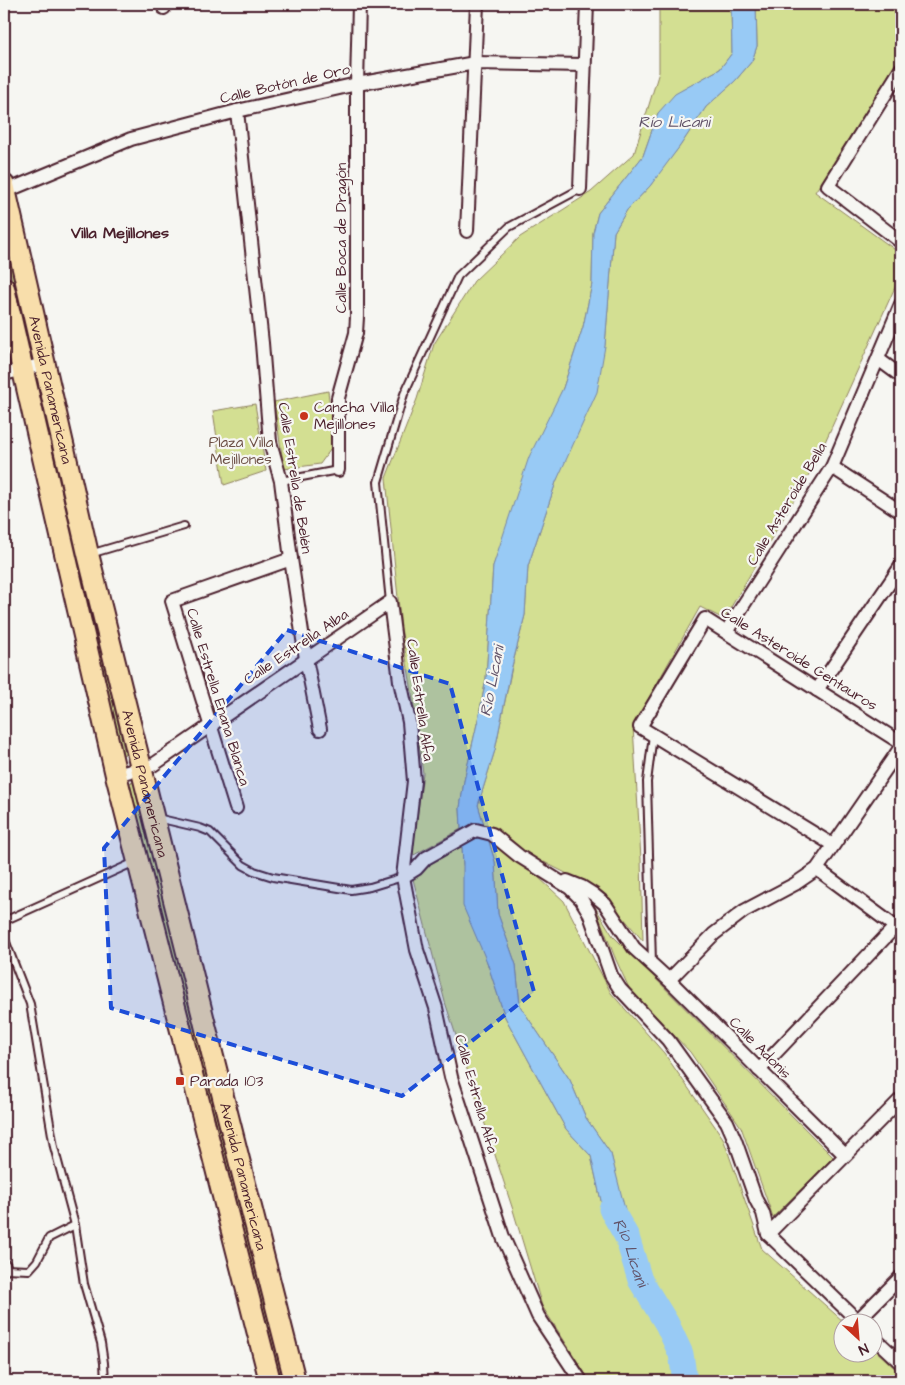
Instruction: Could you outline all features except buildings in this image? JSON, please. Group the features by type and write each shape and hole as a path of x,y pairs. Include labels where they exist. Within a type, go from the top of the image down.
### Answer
{"main road":[{"name":"Avenida Panamericana","path":"4,189 88,554 295,1381"},
{"name":"Avenida Panamericana","path":"4,288 13,372 270,1381"}],"street":[{"name":"Calle Boca de Dragón","path":"338,470 338,398 356,333 357,317 356,84 359,4"},
{"path":"467,231 477,4"},
{"path":"580,188 587,4"},
{"name":"Calle Botón de Oro","path":"4,189 131,139 238,111 356,84 475,63 584,65"},
{"path":"901,69 828,186 901,242"},
{"name":"Calle Estrella de Belén","path":"238,111 262,343 270,442 280,481 306,659 320,729"},
{"name":"Calle Asteroide Bella","path":"726,632 832,467 901,304"},
{"path":"878,359 901,376"},
{"path":"13,372 44,364"},
{"path":"832,467 901,512"},
{"name":"Calle Estrella Enana Blanca","path":"236,808 209,726 172,601 291,559"},
{"path":"817,690 901,566"},
{"name":"Calle Estrella Alba","path":"116,775 153,764 390,602"},
{"name":"Calle Estrella Alfa","path":"390,602 400,681 409,722 414,781 403,877 416,950 436,1008 451,1077 503,1237 538,1316 582,1381"},
{"name":"Calle Asteroide Centauros","path":"653,735 640,727 705,619 901,743"},
{"path":"653,735 833,846"},
{"path":"669,980 714,934 744,911 795,884 817,869 901,748"},
{"path":"403,877 416,869 426,858 476,830 492,834 519,856 570,888 581,899 588,912 610,975 620,989 668,1040 727,1122 762,1213 768,1234 848,1312"},
{"path":"759,1070 898,929 817,869"},
{"name":"Calle Adonis","path":"548,874 582,887 605,904 634,948 669,980 845,1155"},
{"path":"768,1234 901,1099"},
{"path":"868,1312 901,1277"},
{"path":"882,1345 901,1363"}],"lane":[{"name":"Calle Estrella Alfa","path":"390,602 378,482 404,394 458,276 509,227 580,188"},
{"path":"280,481 338,470"},
{"path":"88,554 184,526"},
{"path":"652,964 647,782 653,735"},
{"path":"153,817 210,832 243,865 273,877 351,890 370,887 403,877"},
{"path":"4,921 137,861"},
{"path":"4,937 30,1004 54,1147 75,1224 84,1284 102,1350 105,1381"},
{"path":"4,1268 29,1270 49,1238 75,1224"}],"highlighted area":[{"path":"287,630 450,684 534,992 402,1096 111,1008 104,848"}],"green space":[{"path":"659,4 731,4 732,53 720,69 681,91 658,113 643,156 598,213 593,233 592,284 583,327 563,388 493,566 486,679 464,781 460,808 461,829 412,856 423,773 401,628 386,478 417,399 434,344 474,281 520,237 591,192 634,154 659,72"},
{"path":"756,4 901,4 901,55 815,192 901,254 901,274 815,464 724,619 700,607 633,726 641,859 643,941 601,891 544,862 537,876 564,901 611,993 664,1053 723,1138 762,1249 833,1312 832,1362 882,1362 882,1356 901,1374 901,1381 590,1381 542,1306 513,1210 445,1002 413,879 427,866 462,846 463,864 487,962 505,1017 566,1129 591,1156 602,1205 620,1193 611,1154 586,1118 570,1080 520,1006 516,965 498,914 495,862 478,805 495,750 525,615 528,566 605,345 614,232 627,210 650,186 706,107 735,81 752,61 757,46"},
{"path":"4,215 36,352 29,354 4,245"},
{"path":"39,377 125,754 119,756 32,379"},
{"name":"Plaza Villa Mejillones","path":"328,391 333,446 320,464 284,469 274,402"},
{"name":"Plaza Villa Mejillones","path":"255,404 266,471 224,485 213,411"},
{"path":"134,782 288,1381 280,1381 125,784"},
{"path":"595,907 613,936 833,1157 773,1217 741,1127 690,1052 629,988"}],"water":[{"name":"Río Licani","path":"731,4 756,4 757,46 752,61 735,81 706,107 650,186 627,210 614,232 605,346 597,392 556,482 528,566 525,615 511,670 495,750 478,805 495,862 498,914 516,965 520,1006 570,1080 586,1118 611,1154 631,1233 623,1246 602,1205 591,1156 566,1129 505,1017 487,962 463,906 460,808 486,679 493,566 529,457 563,388 583,327 592,284 593,233 598,213 643,156 658,113 675,94 720,69 732,53"}],"waterway":[{"name":"Río Licani","path":"611,1209 627,1237 640,1280 667,1324 681,1354 685,1381"}],"place":[{"name":"Cancha Villa Mejillones","path":"304,416"},
{"name":"Parada 103","path":"180,1081"}],"district":[{"name":"Villa Mejillones","path":"120,233"}]}
